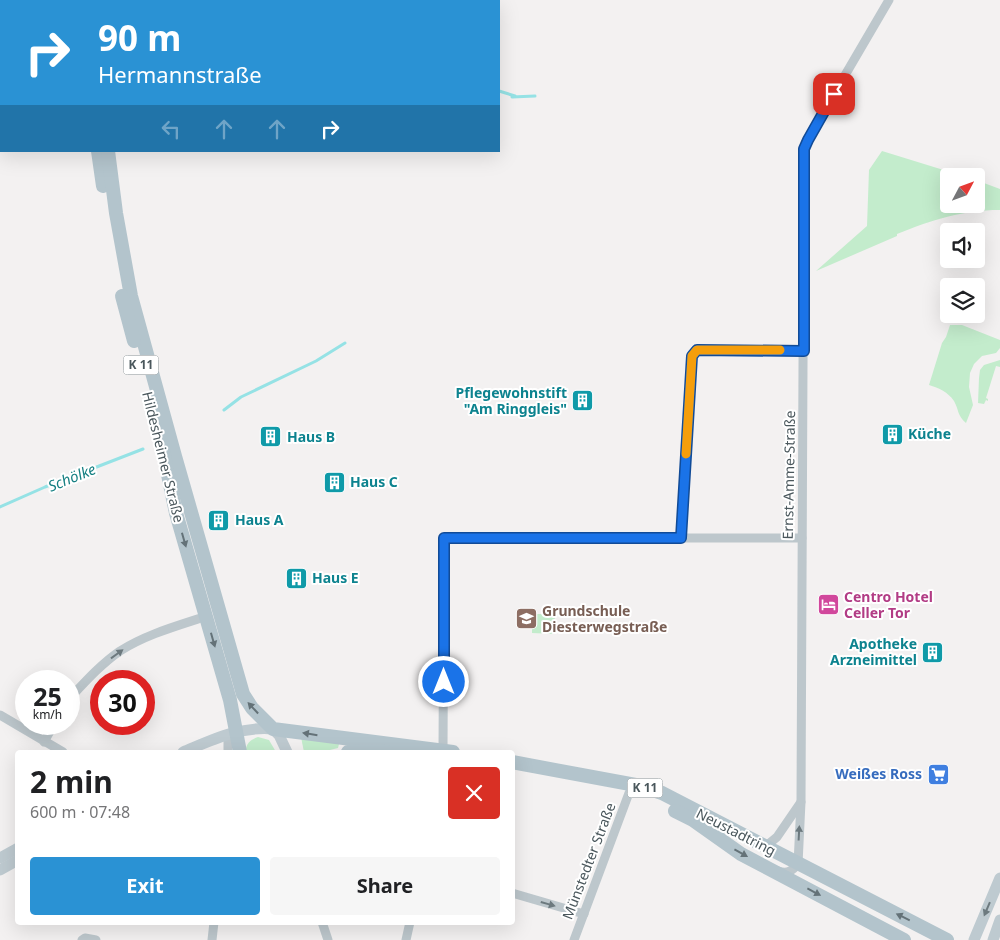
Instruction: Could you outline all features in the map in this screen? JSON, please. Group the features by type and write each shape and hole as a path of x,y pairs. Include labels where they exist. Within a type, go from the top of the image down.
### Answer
{"main road":[{"name":"Hildesheimer Straße","path":"98,152 111,241 124,302 164,453 176,513 207,616 237,731"},
{"name":"Hildesheimer Straße","path":"108,152 116,213 132,296 239,684 248,703 273,728"},
{"path":"188,750 237,731 250,728 273,728 354,749 388,743 435,750"},
{"name":"K 11","path":"273,728 286,750"},
{"name":"K 11","path":"237,731 240,750"},
{"name":"Neustadtring","path":"515,763 641,786 662,793 946,940"},
{"name":"Neustadtring","path":"515,773 645,797 693,820 727,845 904,940"},
{"path":"0,858 15,850"},
{"path":"0,870 15,862"},
{"path":"974,940 1000,878"},
{"path":"993,940 1000,920"}],"street":[{"name":"Ernst-Amme-Straße","path":"798,864 801,802 804,149 889,0"},
{"path":"681,538 692,356 697,350 804,351"},
{"path":"448,750 444,538 802,538"},
{"path":"80,687 95,671 120,652 153,634 207,616"},
{"path":"0,715 59,750"},
{"path":"228,750 228,740 237,731"},
{"path":"44,742 48,735"},
{"name":"Münstedter Straße","path":"574,940 629,793"},
{"path":"765,847 778,837 801,802"},
{"path":"771,870 784,873 793,870 798,864"},
{"path":"515,894 584,914"},
{"path":"212,940 214,925"},
{"path":"323,925 328,940"},
{"path":"406,940 409,925"},
{"path":"82,940 85,938 96,940"}],"green space":[{"path":"882,151 940,169 940,213 966,213 923,224 897,234 897,236 816,271 867,226 869,170"},
{"path":"985,183 1000,189 1000,210 986,210"},
{"path":"950,325 962,325 1000,340 1000,348 996,353 982,356 974,364 970,373 969,387 973,405 966,423 949,395 929,385 942,343"},
{"path":"1000,360 1000,367 996,366 986,398 988,401 986,400 984,404 978,403 980,370 984,365"},
{"path":"532,614 555,614 554,634 532,633"},
{"path":"258,737 269,740 275,750 246,750 249,742"},
{"path":"301,737 339,744 338,748 330,750 304,750"}],"waterway":[{"path":"500,91 515,96"},
{"name":"Schölke","path":"512,97 535,96"},
{"name":"Schölke","path":"224,410 241,397 316,361 345,343"},
{"name":"Schölke","path":"0,507 45,487 143,449"}],"slow traffic":[{"path":"686,454 692,356 695,352 697,350 780,350"}],"place":[{"name":"Pflegewohnstift \"Am Ringgleis\"","path":"583,401"},
{"name":"Küche","path":"892,434"},
{"name":"Haus B","path":"271,437"},
{"name":"Haus C","path":"334,482"},
{"name":"Haus A","path":"219,520"},
{"name":"Haus E","path":"296,578"},
{"name":"Centro Hotel Celler Tor","path":"828,605"},
{"name":"Grundschule Diesterwegstraße","path":"526,619"},
{"name":"Apotheke Arzneimittel","path":"933,652"},
{"name":"Weißes Ross","path":"938,774"}],"route":[{"path":"444,682 444,538 681,538 692,356 697,350 804,351 804,149 834,94"}]}
